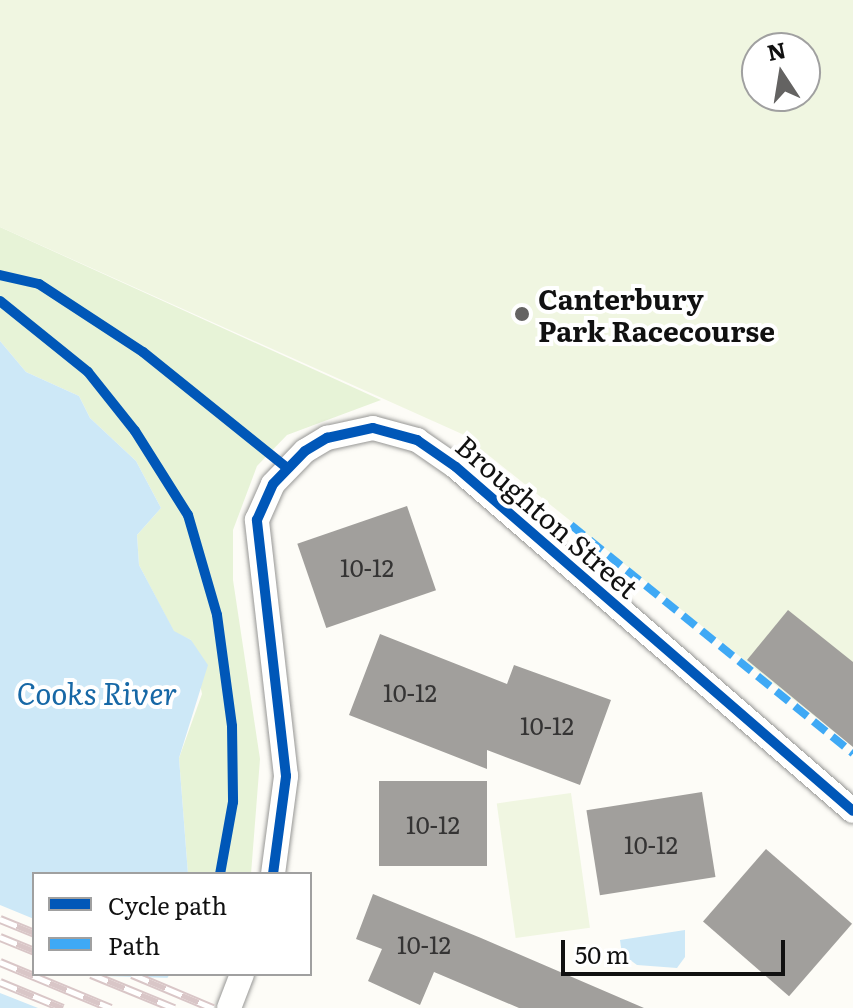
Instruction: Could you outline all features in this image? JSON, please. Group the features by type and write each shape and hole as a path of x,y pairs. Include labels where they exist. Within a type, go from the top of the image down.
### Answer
{"street":[{"name":"Broughton Street","path":"273,872 286,776 257,562 257,520 273,484 305,451 327,438 373,428 417,440 456,467 853,811"},
{"path":"229,1008 241,976"}],"green space":[{"name":"Canterbury Park Racecourse","path":"0,0 853,0 853,747 462,434 0,227"},
{"path":"0,227 381,400 287,435 257,466 233,530 233,580 260,759 251,872 188,872 179,758 202,694 191,640 174,632 139,565 137,535 161,508 136,461 90,418 79,396 26,372 0,341"},
{"path":"571,793 590,928 516,938 497,803"}],"water":[{"name":"Cooks River","path":"0,341 26,372 79,396 90,418 136,461 161,508 137,535 139,565 174,631 191,640 208,665 179,758 188,872 32,872 32,976 169,976 147,1008 0,1008"},
{"path":"685,930 685,957 677,968 637,965 622,954 620,940"}],"pier":[{"path":"0,905 32,918 32,976 173,978 152,1008 38,1008 0,993"}],"building":[{"path":"407,506 436,590 326,628 297,544"},
{"path":"788,610 853,662 853,747 747,660"},
{"path":"380,634 507,684 514,665 611,700 580,785 487,750 487,769 349,715"},
{"path":"379,781 487,781 487,866 379,866"},
{"path":"702,792 715,877 600,895 586,810"},
{"path":"766,849 852,924 789,996 703,921"},
{"path":"373,894 644,1008 519,1008 434,972 420,1005 368,981 382,949 356,939"}],"railway":[{"path":"0,919 32,932"},
{"path":"0,937 32,950"},
{"path":"0,962 32,975"},
{"path":"34,976 111,1008"},
{"path":"96,976 174,1008"},
{"path":"137,976 213,1008"},
{"path":"0,982 63,1008"}],"marked path":[{"path":"571,525 853,753"}],"cycle path":[{"path":"0,275 39,284 143,352 286,467"},
{"path":"0,301 88,372 135,431 188,515 217,615 232,726 233,802 220,872"},
{"path":"273,872 286,776 257,520 273,484 305,451 327,438 373,428 417,440 456,467 853,811"}],"place":[{"name":"Canterbury Park Racecourse","path":"522,314"}]}
